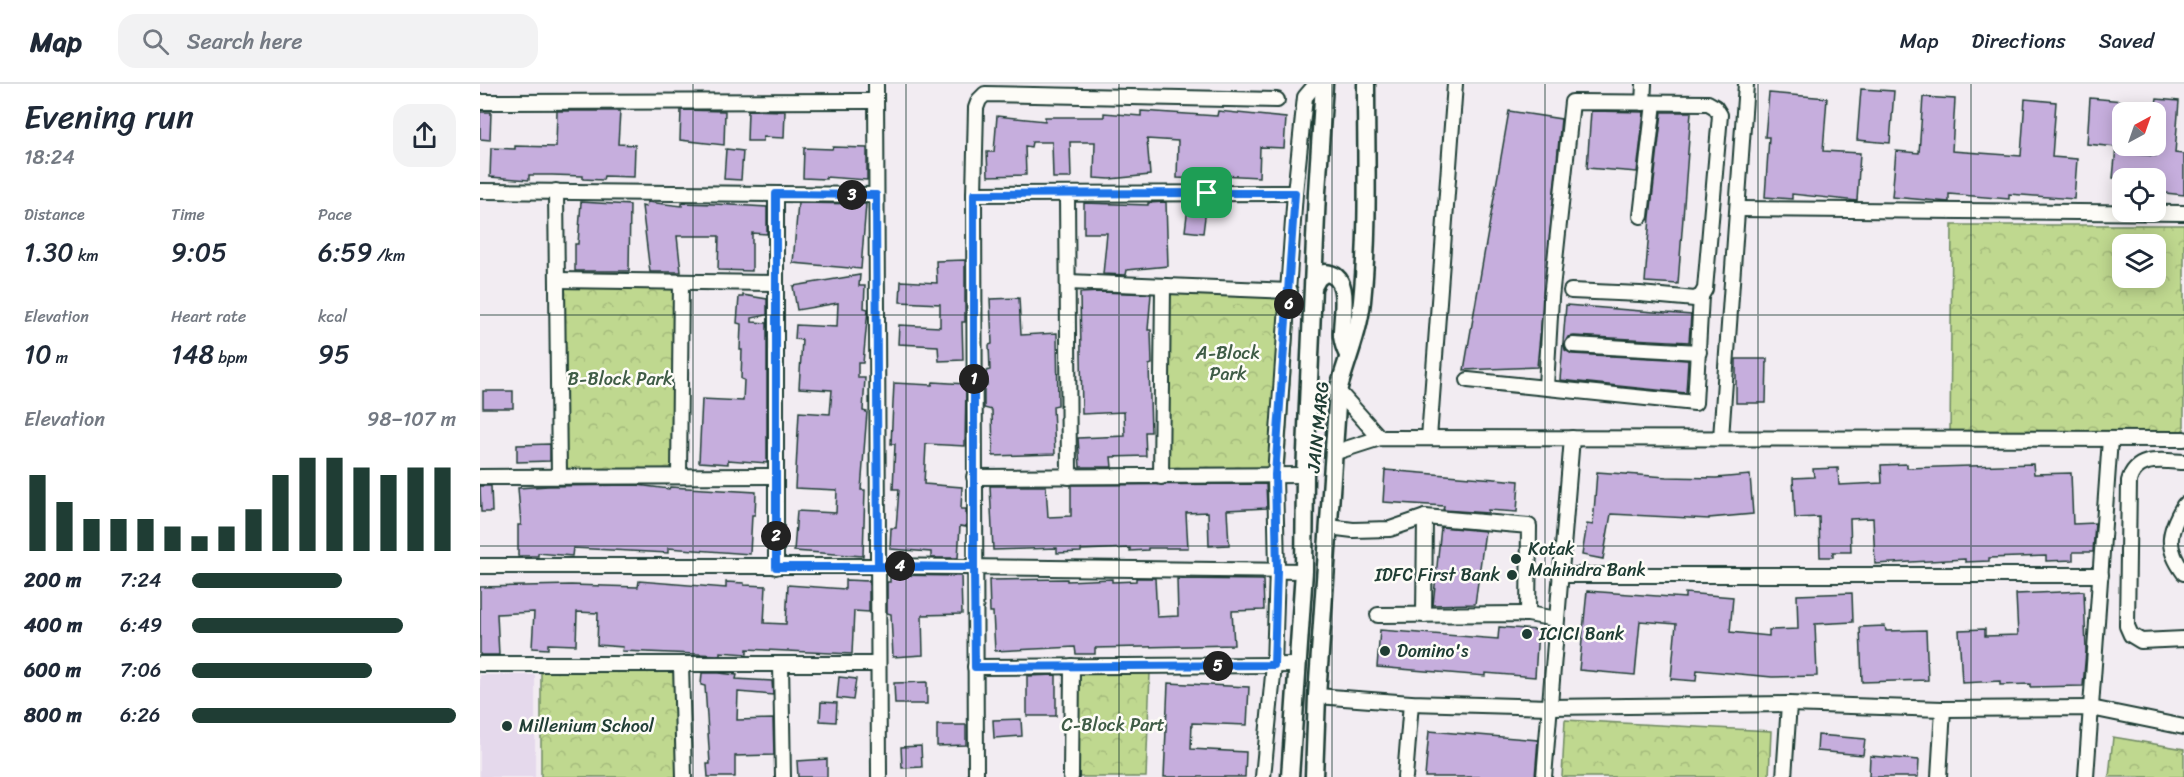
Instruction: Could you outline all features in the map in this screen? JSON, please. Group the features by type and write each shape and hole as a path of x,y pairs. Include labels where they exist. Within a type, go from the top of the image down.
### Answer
{"street":[{"path":"876,84 879,777"},
{"path":"1263,777 1274,665 1277,570 1275,475 1290,291 1295,193 1305,97 1316,84"},
{"name":"JAIN MARG","path":"1290,777 1304,571 1305,475 1324,84"},
{"name":"JAIN MARG","path":"1314,777 1317,696 1338,391 1357,328 1362,302 1366,205 1366,84"},
{"path":"1429,438 1455,84"},
{"path":"1641,216 1648,103 1644,84"},
{"path":"1721,438 1746,84"},
{"path":"976,777 974,194 976,108 979,100 985,94 1277,100"},
{"path":"480,102 876,101"},
{"path":"1468,380 1546,386 1695,403 1701,296 1705,289 1720,115 1715,106 1708,103 1572,102 1551,298 1546,386"},
{"path":"480,191 876,195"},
{"path":"556,191 559,476"},
{"path":"974,194 1295,193"},
{"path":"776,194 776,567"},
{"path":"1067,194 1069,477"},
{"path":"1738,209 2184,213"},
{"path":"1314,285 1325,273 1336,275 1341,279 1342,336 1348,355"},
{"path":"557,280 776,283"},
{"path":"679,476 681,282"},
{"path":"1068,282 1290,291"},
{"path":"1161,477 1163,286"},
{"path":"1571,291 1695,299 1701,296"},
{"path":"1573,345 1699,352"},
{"path":"1338,391 1380,438"},
{"path":"1334,453 1380,438 2184,439"},
{"path":"1544,777 1572,438"},
{"path":"2086,777 2109,439"},
{"path":"2184,462 2149,461 2142,463 2131,473 2127,626 2131,635 2141,641 2184,639"},
{"path":"974,477 1305,475"},
{"path":"480,477 776,476"},
{"path":"2184,506 2172,527 2170,542 2173,558 2184,573"},
{"path":"1424,615 1425,517"},
{"path":"1329,527 1353,530 1390,529 1425,517 1529,526 1528,615"},
{"path":"480,566 878,566 1304,571"},
{"path":"1560,575 2101,575"},
{"path":"1378,615 1528,615 1556,619"},
{"path":"480,664 878,664"},
{"path":"681,664 684,777"},
{"path":"781,664 783,777"},
{"path":"975,667 1298,665"},
{"path":"1071,777 1072,666"},
{"path":"1317,696 1411,703 1549,707 1789,704 1943,709 2091,708 2184,727"},
{"path":"1405,777 1411,703"},
{"path":"1784,777 1789,704"},
{"path":"1939,777 1943,709"}],"shaded area":[{"name":"Millenium School","path":"480,675 535,675 535,777 480,777"}],"green space":[{"path":"1952,225 2184,225 2184,438 1950,438"},
{"name":"B-Block Park","path":"565,287 674,288 675,470 566,471"},
{"name":"A-Block Park","path":"1167,291 1296,295 1284,470 1163,472"},
{"path":"679,666 681,777 541,777 541,668"},
{"name":"C-Block Part","path":"1079,673 1150,673 1146,777 1076,777"},
{"path":"1565,720 1771,731 1769,777 1562,777"},
{"path":"2113,737 2184,749 2184,777 2109,777"}],"building":[{"path":"1861,89 1894,91 1890,143 1857,140"},
{"path":"1769,93 1827,98 1823,151 1860,153 1857,201 1792,194 1792,199 1765,197 1769,137 1765,137"},
{"path":"1923,97 1955,99 1952,151 2021,156 2025,99 2056,102 2052,157 2077,159 2074,199 2009,194 2009,199 1949,194 1949,202 1892,197 1896,151 1919,153"},
{"path":"2090,98 2134,102 2112,102 2112,147 2087,144"},
{"path":"2157,99 2179,101 2175,153 2184,154 2184,195 2166,193 2166,168 2114,168 2115,156 2166,156 2166,102 2156,102"},
{"path":"681,110 725,111 724,145 680,140"},
{"path":"748,110 785,111 784,138 763,137 763,141 747,141"},
{"path":"557,111 620,111 618,144 635,145 634,177 604,176 603,180 583,179 583,176 529,175 529,180 490,177 491,148 556,147"},
{"path":"1141,111 1217,116 1218,111 1286,118 1284,148 1260,147 1259,177 1220,175 1220,180 1177,178 1178,141 1147,139 1150,175 1110,179 1094,178 1095,142 1070,142 1071,178 1053,178 1052,142 1032,142 1031,147 1025,146 1026,175 988,176 987,152 994,152 997,116 1045,121 1045,117 1104,117 1104,113 1141,116"},
{"path":"1509,111 1561,119 1537,367 1464,370"},
{"path":"1591,111 1644,112 1637,172 1587,168"},
{"path":"480,112 491,112 490,140 480,139"},
{"path":"1662,112 1691,112 1678,284 1645,282"},
{"path":"833,147 867,148 867,180 803,178 804,148 832,149"},
{"path":"726,149 743,151 741,180 724,179"},
{"path":"581,202 630,205 629,271 575,271 575,244 578,244"},
{"path":"647,202 682,206 682,203 767,207 767,234 752,233 752,271 718,270 719,236 677,236 681,272 650,272 642,206 646,207"},
{"path":"1166,202 1168,266 1127,270 1126,275 1103,274 1107,233 1084,233 1084,203 1148,205 1148,203"},
{"path":"798,203 866,204 861,269 793,263"},
{"path":"1188,207 1206,209 1203,233 1185,231"},
{"path":"965,260 963,360 939,361 938,346 898,344 899,325 940,327 940,304 900,302 901,281 937,283 936,261"},
{"path":"860,275 859,286 865,286 864,308 868,309 863,363 858,363 858,378 865,378 863,411 867,412 861,490 865,490 863,556 794,551 797,511 836,513 837,490 795,488 799,412 830,414 832,390 799,388 802,340 795,339 796,325 837,327 838,303 797,310 793,286"},
{"path":"1080,293 1151,294 1148,330 1151,330 1152,364 1149,365 1151,432 1145,432 1146,456 1111,457 1112,467 1080,467 1078,438 1125,436 1124,412 1082,414"},
{"path":"743,295 767,299 767,315 752,318 752,322 767,323 767,463 728,460 728,464 699,462 702,399 743,401 741,324 737,323 739,297"},
{"path":"1019,298 1021,335 1057,333 1058,405 1053,406 1055,454 993,456 992,410 984,408 986,371 990,370 989,345 992,344 990,299"},
{"path":"1566,305 1691,315 1689,342 1574,336 1568,337 1564,344 1565,350 1572,354 1688,360 1686,393 1560,380"},
{"path":"1736,359 1767,359 1766,403 1736,403"},
{"path":"933,382 966,384 965,446 926,444 924,484 962,487 961,509 966,509 966,527 960,526 958,558 931,558 931,552 890,549 891,528 896,528 899,489 893,489 895,444 891,444 894,383 932,385"},
{"path":"483,391 513,391 513,408 483,408"},
{"path":"550,444 550,461 517,462 517,445"},
{"path":"1907,464 1907,468 2033,464 2034,474 2071,473 2073,524 2095,523 2093,552 2073,552 2073,560 2046,561 2046,556 1989,558 1989,561 1965,562 1965,559 1875,564 1873,518 1850,519 1851,552 1833,552 1833,557 1820,557 1819,517 1795,518 1793,478 1814,477 1813,469 1838,468 1839,485 1882,483 1881,465"},
{"path":"1385,470 1519,481 1517,512 1443,510 1444,506 1383,502"},
{"path":"1597,472 1716,478 1750,475 1753,514 1709,519 1611,514 1603,559 1582,555 1587,524 1593,525"},
{"path":"1266,484 1267,508 1227,510 1229,545 1209,546 1208,512 1186,513 1188,548 1148,548 1148,550 1130,551 1130,548 1057,553 1057,548 993,550 990,486 1046,486 1048,517 1071,516 1071,485"},
{"path":"637,485 669,489 670,487 756,492 750,554 668,548 668,553 573,548 572,556 538,553 538,556 518,556 518,525 521,525 518,488"},
{"path":"480,486 491,486 492,512 481,512"},
{"path":"1441,527 1485,531 1475,604 1433,605"},
{"path":"890,575 961,576 962,614 922,615 923,655 893,657 891,614 887,613 887,582 890,582"},
{"path":"1136,578 1155,578 1157,617 1178,616 1177,579 1263,580 1264,610 1232,611 1234,645 1095,648 1095,654 1076,654 1075,647 995,651 989,580 1112,579 1112,582 1136,581"},
{"path":"845,580 869,581 869,612 854,611 852,654 747,649 747,654 720,652 720,655 622,651 623,647 597,645 598,613 577,612 576,645 548,644 548,649 532,648 534,612 497,614 499,655 480,655 480,587 571,585 638,587 639,581 726,588 726,582 744,583 744,585 766,586 764,623 786,624 788,585 845,589"},
{"path":"1587,591 1685,598 1685,593 1733,597 1730,632 1769,636 1769,630 1798,629 1797,595 1852,593 1853,622 1815,624 1817,676 1772,677 1697,670 1696,681 1671,679 1676,624 1640,621 1635,675 1579,670"},
{"path":"2084,591 2086,651 2083,686 2030,687 2030,684 2000,685 2000,681 1962,683 1959,630 1985,629 1985,636 2018,635 2016,594"},
{"path":"1885,626 1886,631 1926,630 1928,680 1862,682 1860,627"},
{"path":"1499,627 1538,630 1535,677 1485,673 1485,676 1377,667 1380,630 1498,639"},
{"path":"702,673 737,675 736,679 772,681 773,695 738,692 737,720 773,719 774,755 735,756 735,777 708,777 707,764 710,764 705,686 701,685"},
{"path":"1056,675 1056,716 1027,716 1027,676"},
{"path":"839,677 856,679 853,700 837,698"},
{"path":"927,682 927,704 895,704 894,683"},
{"path":"1168,683 1249,687 1247,725 1192,723 1191,749 1246,752 1245,777 1164,777"},
{"path":"821,702 837,703 836,722 820,721"},
{"path":"1021,719 1022,736 994,738 993,720"},
{"path":"937,725 966,725 966,745 937,746"},
{"path":"1429,731 1538,740 1535,777 1425,777"},
{"path":"1818,735 1865,739 1863,755 1817,751"},
{"path":"921,746 922,767 902,768 901,747"},
{"path":"1870,756 1919,760 1918,777 1869,777"},
{"path":"827,759 827,777 798,777 797,761"}],"place":[{"name":"Kotak Mahindra Bank","path":"1516,559"},
{"name":"IDFC First Bank","path":"1512,575"},
{"name":"ICICI Bank","path":"1527,634"},
{"name":"Domino's","path":"1385,651"},
{"name":"Millenium School","path":"507,726"}],"route":[{"path":"1207,193 974,194 974,567 878,566 776,567 776,194 876,195 878,566 926,567 974,567 975,667 1274,665 1277,570 1275,475 1295,193 1207,193"}]}
